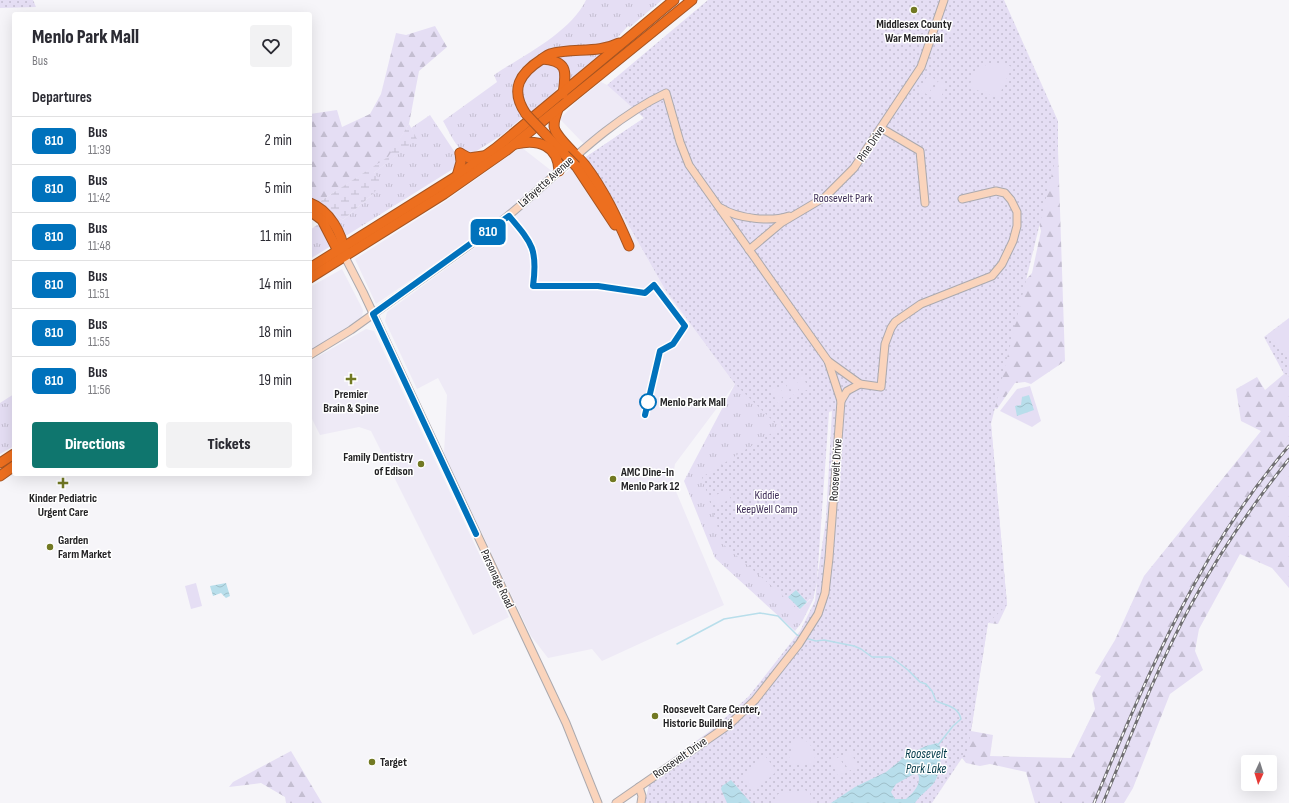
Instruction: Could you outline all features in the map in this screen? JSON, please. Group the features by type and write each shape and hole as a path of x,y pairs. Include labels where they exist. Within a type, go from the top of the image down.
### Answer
{"highway":[{"path":"312,276 342,252 457,176 484,156 562,94 674,0"},
{"path":"312,266 342,252 444,194 515,144 692,0"},
{"path":"558,109 554,120 555,128 576,154 616,214 629,246 576,166 526,114 519,100 519,82 526,69 552,53 597,50 612,46 632,35"},
{"path":"542,59 553,60 562,66 566,76 562,94"},
{"path":"515,144 533,141 545,146 556,157 558,171"},
{"path":"457,176 461,162 460,154 469,158 484,156"},
{"path":"312,204 328,215 342,252"},
{"path":"312,212 322,220 342,252"},
{"path":"0,463 12,455"},
{"path":"0,476 12,467"}],"street":[{"name":"Pine Drive","path":"749,250 772,230 797,213 825,197 840,184 860,160 921,67 944,0"},
{"name":"Lafayette Avenue","path":"312,354 328,345 373,314 498,224 576,154 626,115 666,93"},
{"name":"Roosevelt Drive","path":"616,803 739,716 754,700 806,635 818,614 825,593 833,519 841,401 828,362 685,156 666,93"},
{"path":"881,128 920,151 925,203"},
{"path":"828,362 860,384 881,387 885,344 895,322 921,304 992,276 1002,264 1013,241 1018,219 1015,206 1008,196 996,191 962,199"},
{"path":"719,206 729,212 762,218 780,218 797,213"},
{"name":"Parsonage Road","path":"342,252 373,314 574,740 598,803"},
{"path":"841,401 847,391 860,384"},
{"path":"639,787 642,796 641,803"}],"shaded area":[{"path":"601,82 607,85 633,108 632,111 584,144 560,119 576,102"},
{"path":"521,147 553,172 503,217 376,304 355,259 443,203"},
{"name":"Menlo Park Mall","path":"586,157 623,215 665,289 735,384 675,464 672,482 724,605 602,661 592,649 548,658 531,636 444,454 447,395 438,378 417,389 385,321 387,312 499,230 547,188"},
{"path":"342,269 363,310 362,317 312,351 312,286"},
{"path":"366,329 374,331 509,617 473,635 371,431 359,427 320,435 312,419 312,360"}],"green space":[{"path":"0,0 33,0 36,7 0,8"},
{"path":"586,0 662,0 630,27 628,26 608,44 554,50 528,62 517,75 514,87 515,99 523,117 502,135 470,155 461,150 454,141 443,121 497,82 494,75 558,33 579,12"},
{"name":"Roosevelt Park","path":"708,0 1004,0 1058,121 1058,149 991,424 1007,605 988,623 968,749 932,803 645,803 651,774 714,728 749,696 800,631 815,601 817,582 813,600 810,599 799,610 723,544 702,477 783,426 781,423 776,424 735,384 665,289 623,215 586,157 644,118 607,85","holes":["832,411 826,519 817,580 829,412"]},
{"path":"435,26 447,47 419,71 409,124 389,157 319,202 312,200 312,114 337,110 342,127 370,114 381,94 396,33 406,35"},
{"path":"602,53 568,81 553,56"},
{"path":"546,62 556,65 563,72 562,79 552,95 531,113 523,97 523,83 531,72"},
{"path":"1003,63 1012,67 998,98 969,87 975,73 978,70 985,65"},
{"path":"928,75 936,80 928,95 920,90"},
{"path":"938,81 947,86 939,100 930,96"},
{"path":"430,115 458,157 459,163 453,169 344,237 332,213 319,202 343,220 373,194 374,173 416,139 411,128"},
{"name":"Kiddie KeepWell Camp","path":"644,118 783,427 799,610 811,599 813,600 802,622 795,631 715,558 684,481 735,384 665,289 623,215 586,157"},
{"path":"409,124 417,139 374,173 382,182 373,194 343,220 319,202 388,157"},
{"path":"1052,149 1058,149 1065,361 1031,384 1025,382 1015,383 997,409 984,403 1002,306 1032,273 1041,231 1029,184"},
{"path":"317,225 321,226 331,246 312,258 312,229"},
{"path":"1289,318 1289,375 1284,374 1264,337"},
{"path":"1289,319 1289,359 1268,334"},
{"path":"1284,374 1289,375 1289,588 1272,568 1240,554 1199,629 1195,651 1203,670 1170,694 1133,788 1124,803 1035,803 1026,772 990,764 980,766 966,763 962,758 991,424 1007,605 998,624 988,623 971,731 993,735 990,756 1071,758 1095,709 1092,693 1101,676 1095,673 1115,640 1144,576 1261,431 1241,421 1236,389 1257,377 1265,390"},
{"path":"802,375 809,389 802,392 795,378"},
{"path":"793,379 800,393 794,396 787,382"},
{"path":"785,383 792,397 786,400 779,386"},
{"path":"1030,386 1041,421 1032,427 1000,411 1017,389"},
{"path":"777,387 784,401 778,404 771,390"},
{"path":"12,395 12,447 0,454 0,403"},
{"path":"726,490 731,499 716,506 712,497"},
{"path":"196,583 202,606 191,609 185,586"},
{"path":"795,737 805,740 811,746 815,765 790,764 788,762"},
{"path":"291,751 322,803 286,803 285,797 261,783 229,787 233,782"},
{"path":"850,751 858,766 849,771 841,756"},
{"path":"765,756 777,771 753,792 740,778"},
{"path":"839,757 847,771 838,776 831,761"},
{"path":"805,790 810,793 811,803 775,803 775,798 778,794"}],"water":[{"path":"1029,395 1034,410 1017,416 1015,406 1021,405 1022,397"},
{"path":"226,583 230,596 226,598 221,593 213,596 210,586"},
{"path":"796,590 807,602 800,609 788,597"},
{"name":"Roosevelt Park Lake","path":"937,743 940,746 939,771 933,784 915,803 831,803 855,787 886,772 907,755 926,746","holes":["918,774 919,782 914,791 906,799 895,799 891,792 896,784 912,775"]},
{"path":"731,780 751,803 727,803 721,789 722,786"}],"waterway":[{"path":"677,644 724,619 760,613 778,616 797,635 802,637"},
{"path":"805,638 854,646 872,657 891,657 908,670 920,682 926,684 932,691 936,701 955,709 960,715 961,719 953,726 938,745"}],"railway":[{"path":"1094,803 1155,662 1177,616 1201,572 1228,528 1257,486 1289,446"},
{"path":"1103,803 1134,727 1179,627 1214,565 1263,493 1289,459"}],"bus line":[{"name":"810","path":"476,534 373,314 509,216 524,233 534,249 536,263 533,286 598,286 645,293 654,285 685,326 673,344 670,347 661,349 657,357 645,415"}],"place":[{"name":"Middlesex County War Memorial","path":"914,10"},
{"name":"Premier Brain & Spine","path":"351,379"},
{"name":"Menlo Park Mall","path":"648,402"},
{"name":"Family Dentistry of Edison","path":"421,464"},
{"name":"AMC Dine-In Menlo Park 12","path":"613,479"},
{"name":"Kinder Pediatric Urgent Care","path":"63,483"},
{"name":"Garden Farm Market","path":"50,547"},
{"name":"Roosevelt Care Center, Historic Building","path":"655,716"},
{"name":"Target","path":"372,762"}]}
